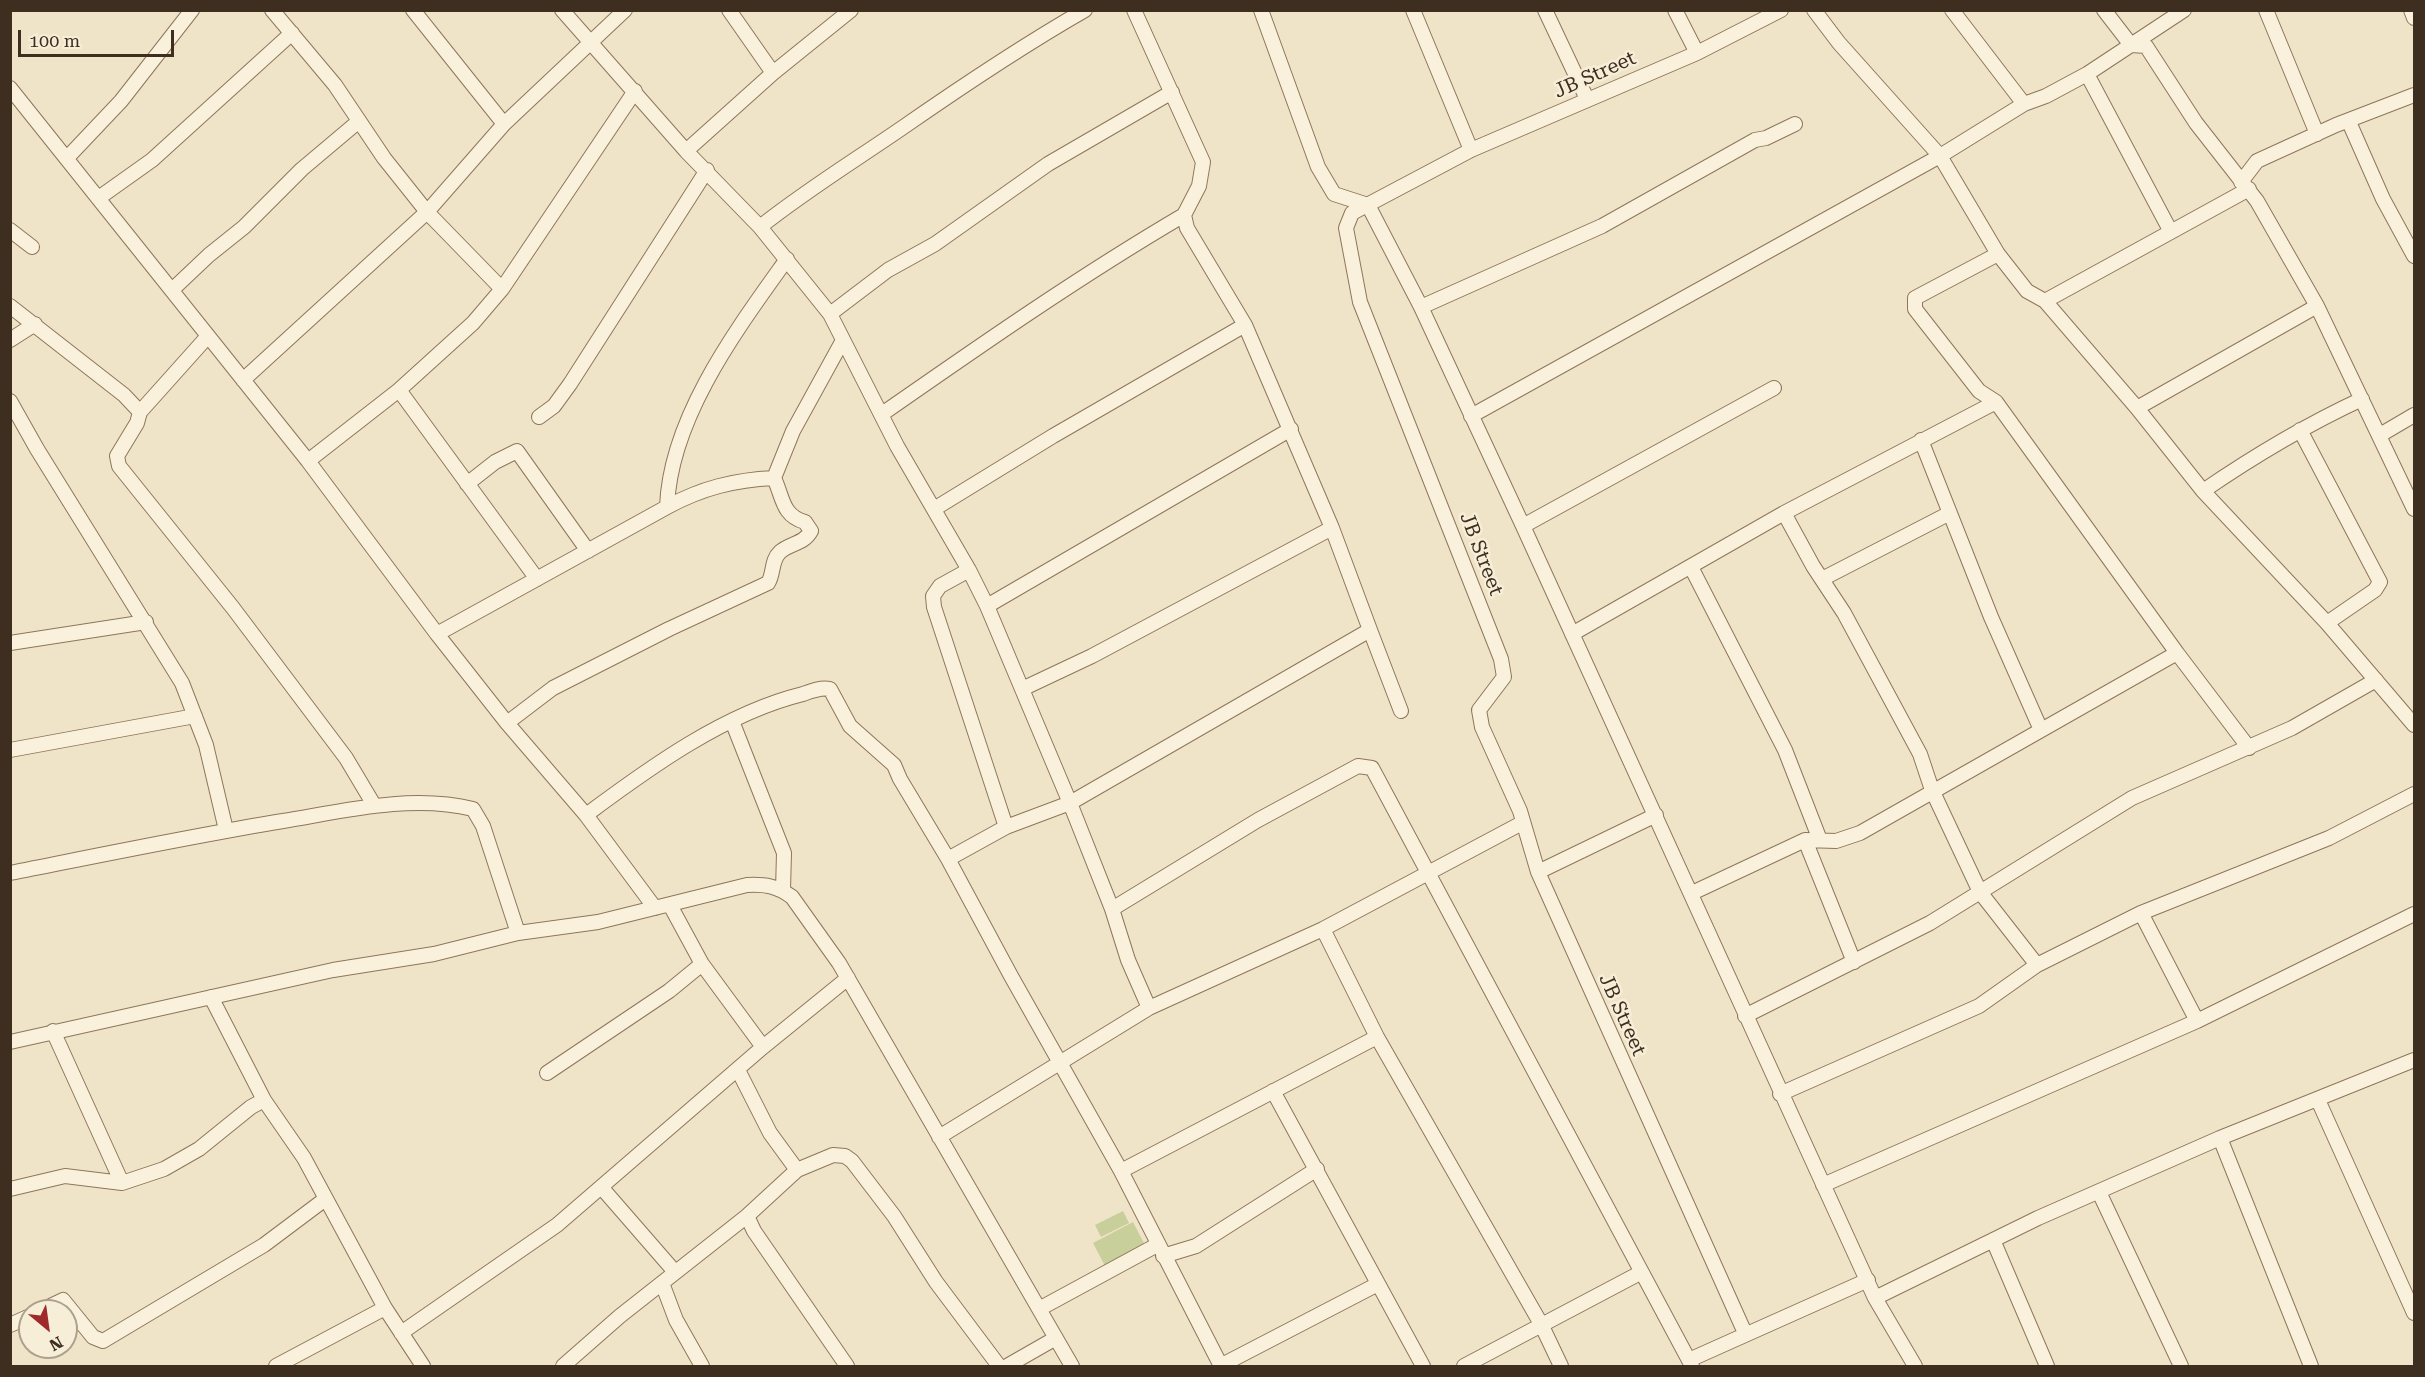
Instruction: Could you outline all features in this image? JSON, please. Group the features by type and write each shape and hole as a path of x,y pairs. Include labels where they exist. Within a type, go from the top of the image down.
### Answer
{"street":[{"path":"67,158 121,101 192,10"},
{"path":"272,10 335,85 384,158 427,212 501,289"},
{"path":"413,10 504,124"},
{"path":"562,10 686,151 760,227 830,314 897,446 969,570 987,606 1070,803 1112,909 1128,960 1149,1008"},
{"path":"243,380 427,212 504,124 625,10"},
{"path":"729,10 773,73"},
{"path":"686,151 773,73 851,10"},
{"path":"760,227 814,186 940,101 1042,35 1086,10"},
{"path":"882,414 1025,314 1184,215 1199,186 1203,162 1134,10"},
{"path":"1261,10 1318,167 1334,194 1368,205 1421,307 1656,814 1780,1094 1875,1298 1915,1366"},
{"path":"1413,10 1471,150"},
{"path":"1545,10 1587,99"},
{"path":"1675,10 1696,53"},
{"name":"JB Street","path":"1745,1333 1538,872 1520,811 1482,727 1479,710 1504,676 1501,659 1360,302 1346,228 1352,213 1471,150 1696,53 1781,10"},
{"path":"1814,10 1839,43 1940,156 1998,254 2026,291 2045,301 2137,408 2203,491 2327,622 2415,725"},
{"path":"1953,10 2024,104"},
{"path":"2104,10 2131,45 2146,46 2196,123 2245,186 2317,306 2414,506"},
{"path":"1471,416 1940,156 2024,104 2046,96 2087,74 2184,10"},
{"path":"2266,10 2317,134"},
{"path":"2411,10 2415,18"},
{"path":"100,197 152,160 292,33"},
{"path":"2087,74 2171,232"},
{"path":"10,88 100,197 308,461 437,634 507,723 586,815 655,908"},
{"path":"308,461 399,390 472,323 501,289 635,91"},
{"path":"830,314 888,270 935,244 1048,164 1172,92"},
{"path":"2045,301 2171,232 2245,186 2257,161 2415,95"},
{"path":"172,290 209,255 244,227 302,169 359,121"},
{"path":"2349,122 2383,199 2415,256"},
{"path":"1421,307 1602,226 1755,140 1766,138 1795,124"},
{"path":"539,417 554,406 570,384 707,170"},
{"path":"1184,215 1187,228 1245,325 1291,429 1332,528 1401,711"},
{"path":"10,230 32,247"},
{"path":"1998,254 1915,298 1915,309 1979,391 1996,402 2177,653 2249,748"},
{"path":"667,507 668,481 675,454 710,373 733,335 787,259"},
{"path":"10,306 124,395 140,412"},
{"path":"2137,408 2317,306"},
{"path":"10,340 35,324"},
{"path":"934,509 1053,436 1245,325"},
{"path":"208,336 140,412 137,423 117,456 119,466 233,608 346,758 374,806"},
{"path":"507,723 553,688 669,629 768,583 773,575 774,560 780,552 807,538 811,531 805,522 797,520 786,511 774,478 793,431 843,340"},
{"path":"1523,526 1774,388"},
{"path":"399,390 537,579"},
{"path":"2203,491 2245,462 2362,399"},
{"path":"10,400 36,448 182,683 206,745 226,830"},
{"path":"1572,634 1784,513 1996,402"},
{"path":"2380,435 2415,416"},
{"path":"987,606 1291,429"},
{"path":"2301,430 2380,582 2375,590 2327,622"},
{"path":"1921,440 2041,730"},
{"path":"467,484 495,462 517,451 588,551"},
{"path":"437,634 667,507 714,485 742,479 774,478"},
{"path":"1784,513 1844,613 1920,754 1932,790 1980,892 2037,965"},
{"path":"1822,579 1950,513"},
{"path":"1022,689 1092,656 1332,528"},
{"path":"1691,567 1785,750 1820,840"},
{"path":"969,570 940,586 933,596 934,606 1006,827"},
{"path":"10,643 146,622"},
{"path":"948,859 1006,827 1070,803 1371,630"},
{"path":"1692,893 1805,840 1836,841 1860,833 1932,790 2177,653"},
{"path":"1745,1016 1930,923 2132,798 2292,728 2376,680"},
{"path":"586,815 650,768 732,722 778,701 830,689 850,726 894,765 1011,976 1061,1060 1121,1171 1220,1366 1378,1284"},
{"path":"10,750 195,716"},
{"path":"732,722 784,853 783,890"},
{"path":"1112,909 1258,820 1358,766 1372,768 1640,1273 1691,1363 1745,1333 1868,1280"},
{"path":"1780,1094 1979,1006 2037,965 2141,912 2329,838 2415,794"},
{"path":"10,873 226,830 374,806 454,804 473,809 483,826 518,933"},
{"path":"1538,872 1656,814"},
{"path":"939,1137 1149,1008 1323,928 1428,875 1522,823"},
{"path":"1805,840 1854,962"},
{"path":"10,1042 333,970 434,954 518,933 598,922 747,885 767,884 783,890 801,908 848,978 1071,1366"},
{"path":"670,905 702,964 763,1047"},
{"path":"2141,912 2198,1021"},
{"path":"1823,1185 2198,1021 2415,915"},
{"path":"1323,928 1377,1037 1541,1324 1561,1366"},
{"path":"547,1073 669,991 702,964"},
{"path":"401,1334 557,1225 763,1047 848,978"},
{"path":"211,997 264,1100 304,1158 324,1200 385,1308 423,1366"},
{"path":"53,1031 122,1183"},
{"path":"1121,1171 1377,1037"},
{"path":"1875,1298 1993,1240 2220,1138 2415,1060"},
{"path":"738,1070 770,1133 797,1170"},
{"path":"1273,1091 1423,1366"},
{"path":"10,1189 65,1176 122,1183 164,1169 199,1149 251,1107 264,1100"},
{"path":"2318,1100 2415,1312"},
{"path":"2220,1138 2311,1366"},
{"path":"566,1365 620,1316 747,1216 797,1170 833,1155 845,1156 852,1161 894,1216 936,1282 999,1366"},
{"path":"1039,1309 1160,1250 1196,1246 1317,1169"},
{"path":"602,1188 675,1272"},
{"path":"2099,1192 2181,1366"},
{"path":"78,1318 93,1337 104,1341 264,1245 324,1200"},
{"path":"747,1216 754,1231 847,1366"},
{"path":"1993,1240 2047,1366"},
{"path":"1464,1366 1640,1273"},
{"path":"662,1284 676,1320 702,1366"},
{"path":"276,1366 385,1308"},
{"path":"1007,1366 1056,1338"}],"green space":[{"path":"1123,1211 1129,1223 1101,1237 1095,1225"},
{"path":"1133,1222 1145,1245 1105,1266 1093,1243"}]}
